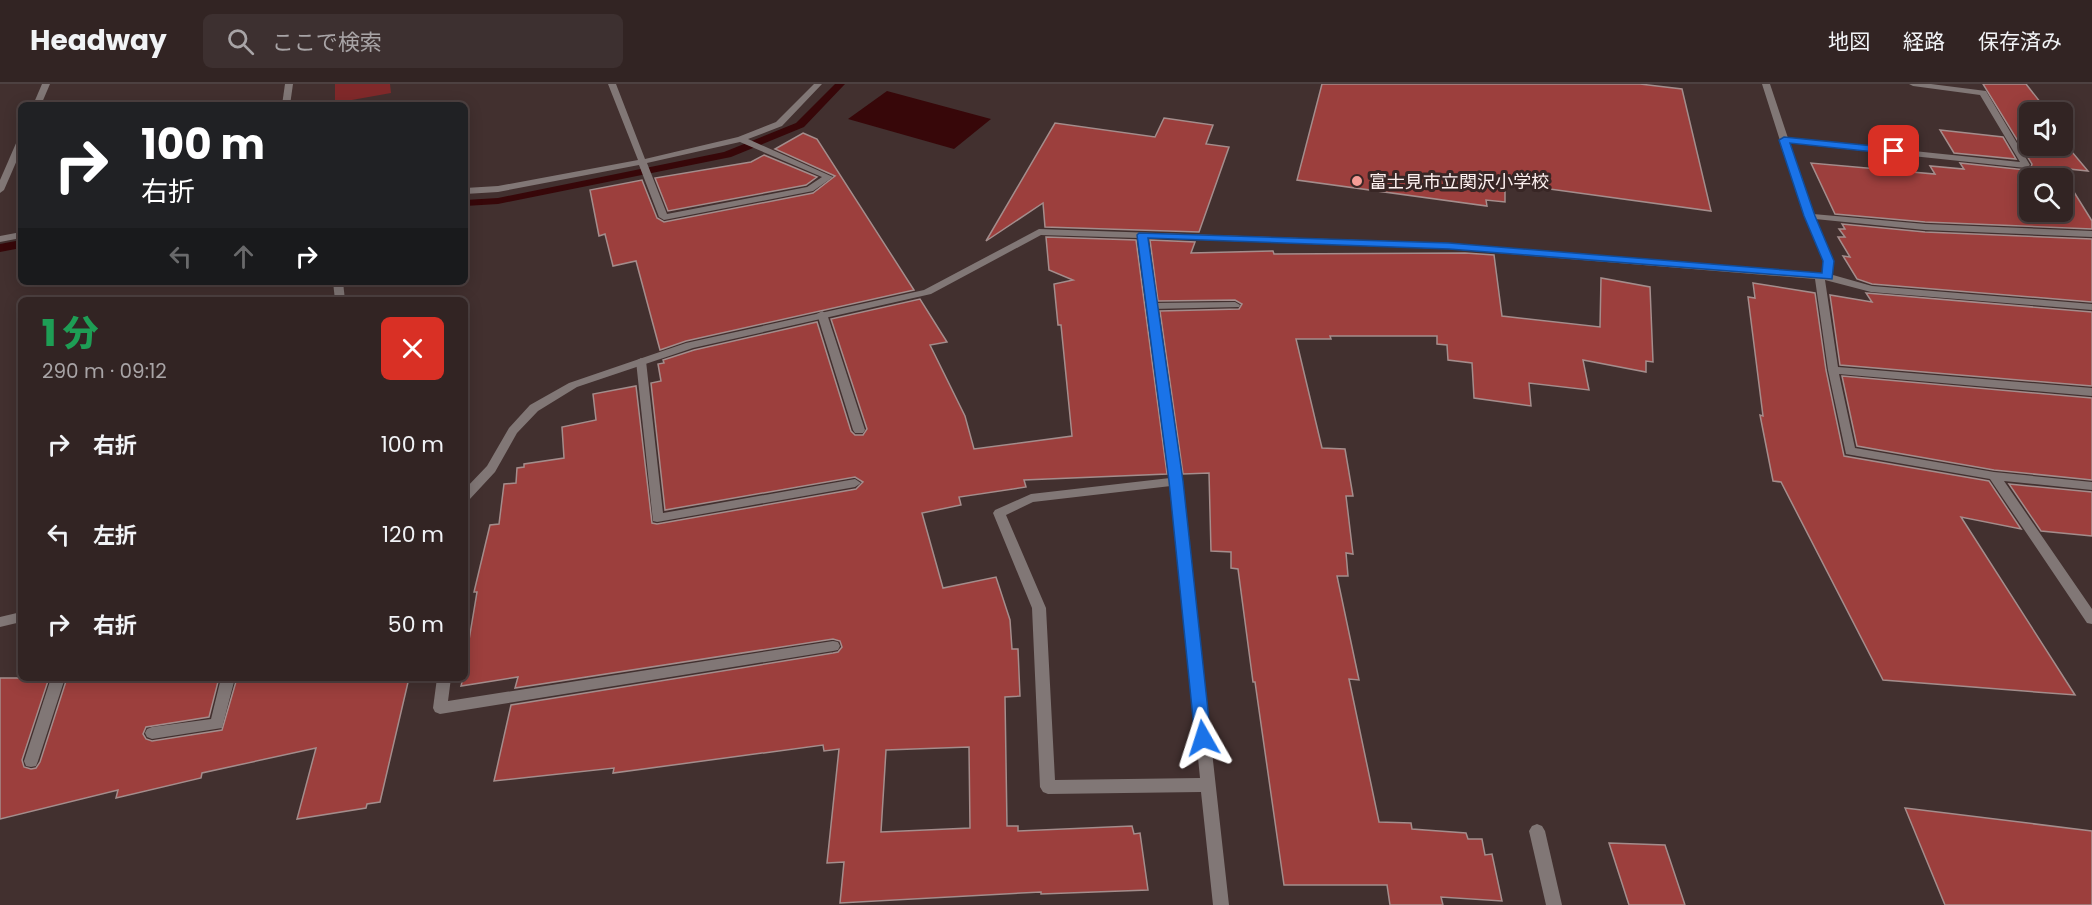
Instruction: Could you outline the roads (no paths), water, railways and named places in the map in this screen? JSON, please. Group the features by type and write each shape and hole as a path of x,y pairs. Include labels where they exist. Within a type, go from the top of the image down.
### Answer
{"street":[{"path":"38,102 46,84"},
{"path":"286,102 289,84"},
{"path":"612,84 664,217 810,189 829,177 742,139"},
{"path":"468,191 498,189 642,163 742,139 779,124 818,84"},
{"path":"1766,84 1809,216 1828,261 1824,277 1833,370 1850,451 1994,476 2092,486"},
{"path":"1784,140 2026,165 1983,93 1913,84"},
{"path":"0,190 18,148"},
{"path":"1809,216 1925,227 2092,234"},
{"path":"468,496 491,469 513,431 534,408 573,385 690,345 927,291 1040,232 1449,246 1824,277 1871,289 2092,307"},
{"path":"1142,235 1176,481 1221,905"},
{"path":"0,239 18,236"},
{"path":"1152,306 1235,305"},
{"path":"822,314 859,430"},
{"path":"641,361 657,518 855,483"},
{"path":"1833,370 2092,392"},
{"path":"1994,476 2092,619"},
{"path":"1176,481 1031,498 999,513 1040,609 1048,787 1208,785"},
{"path":"0,622 18,618"},
{"path":"444,681 440,708 833,646"},
{"path":"31,761 57,681"},
{"path":"152,733 217,724 227,681"},
{"path":"1536,831 1554,905"}],"waterway":[{"path":"468,203 498,201 727,155 800,125 840,84"},
{"path":"0,248 18,245"}],"place":[{"name":"富士見市立関沢小学校","path":"1357,181"}]}
